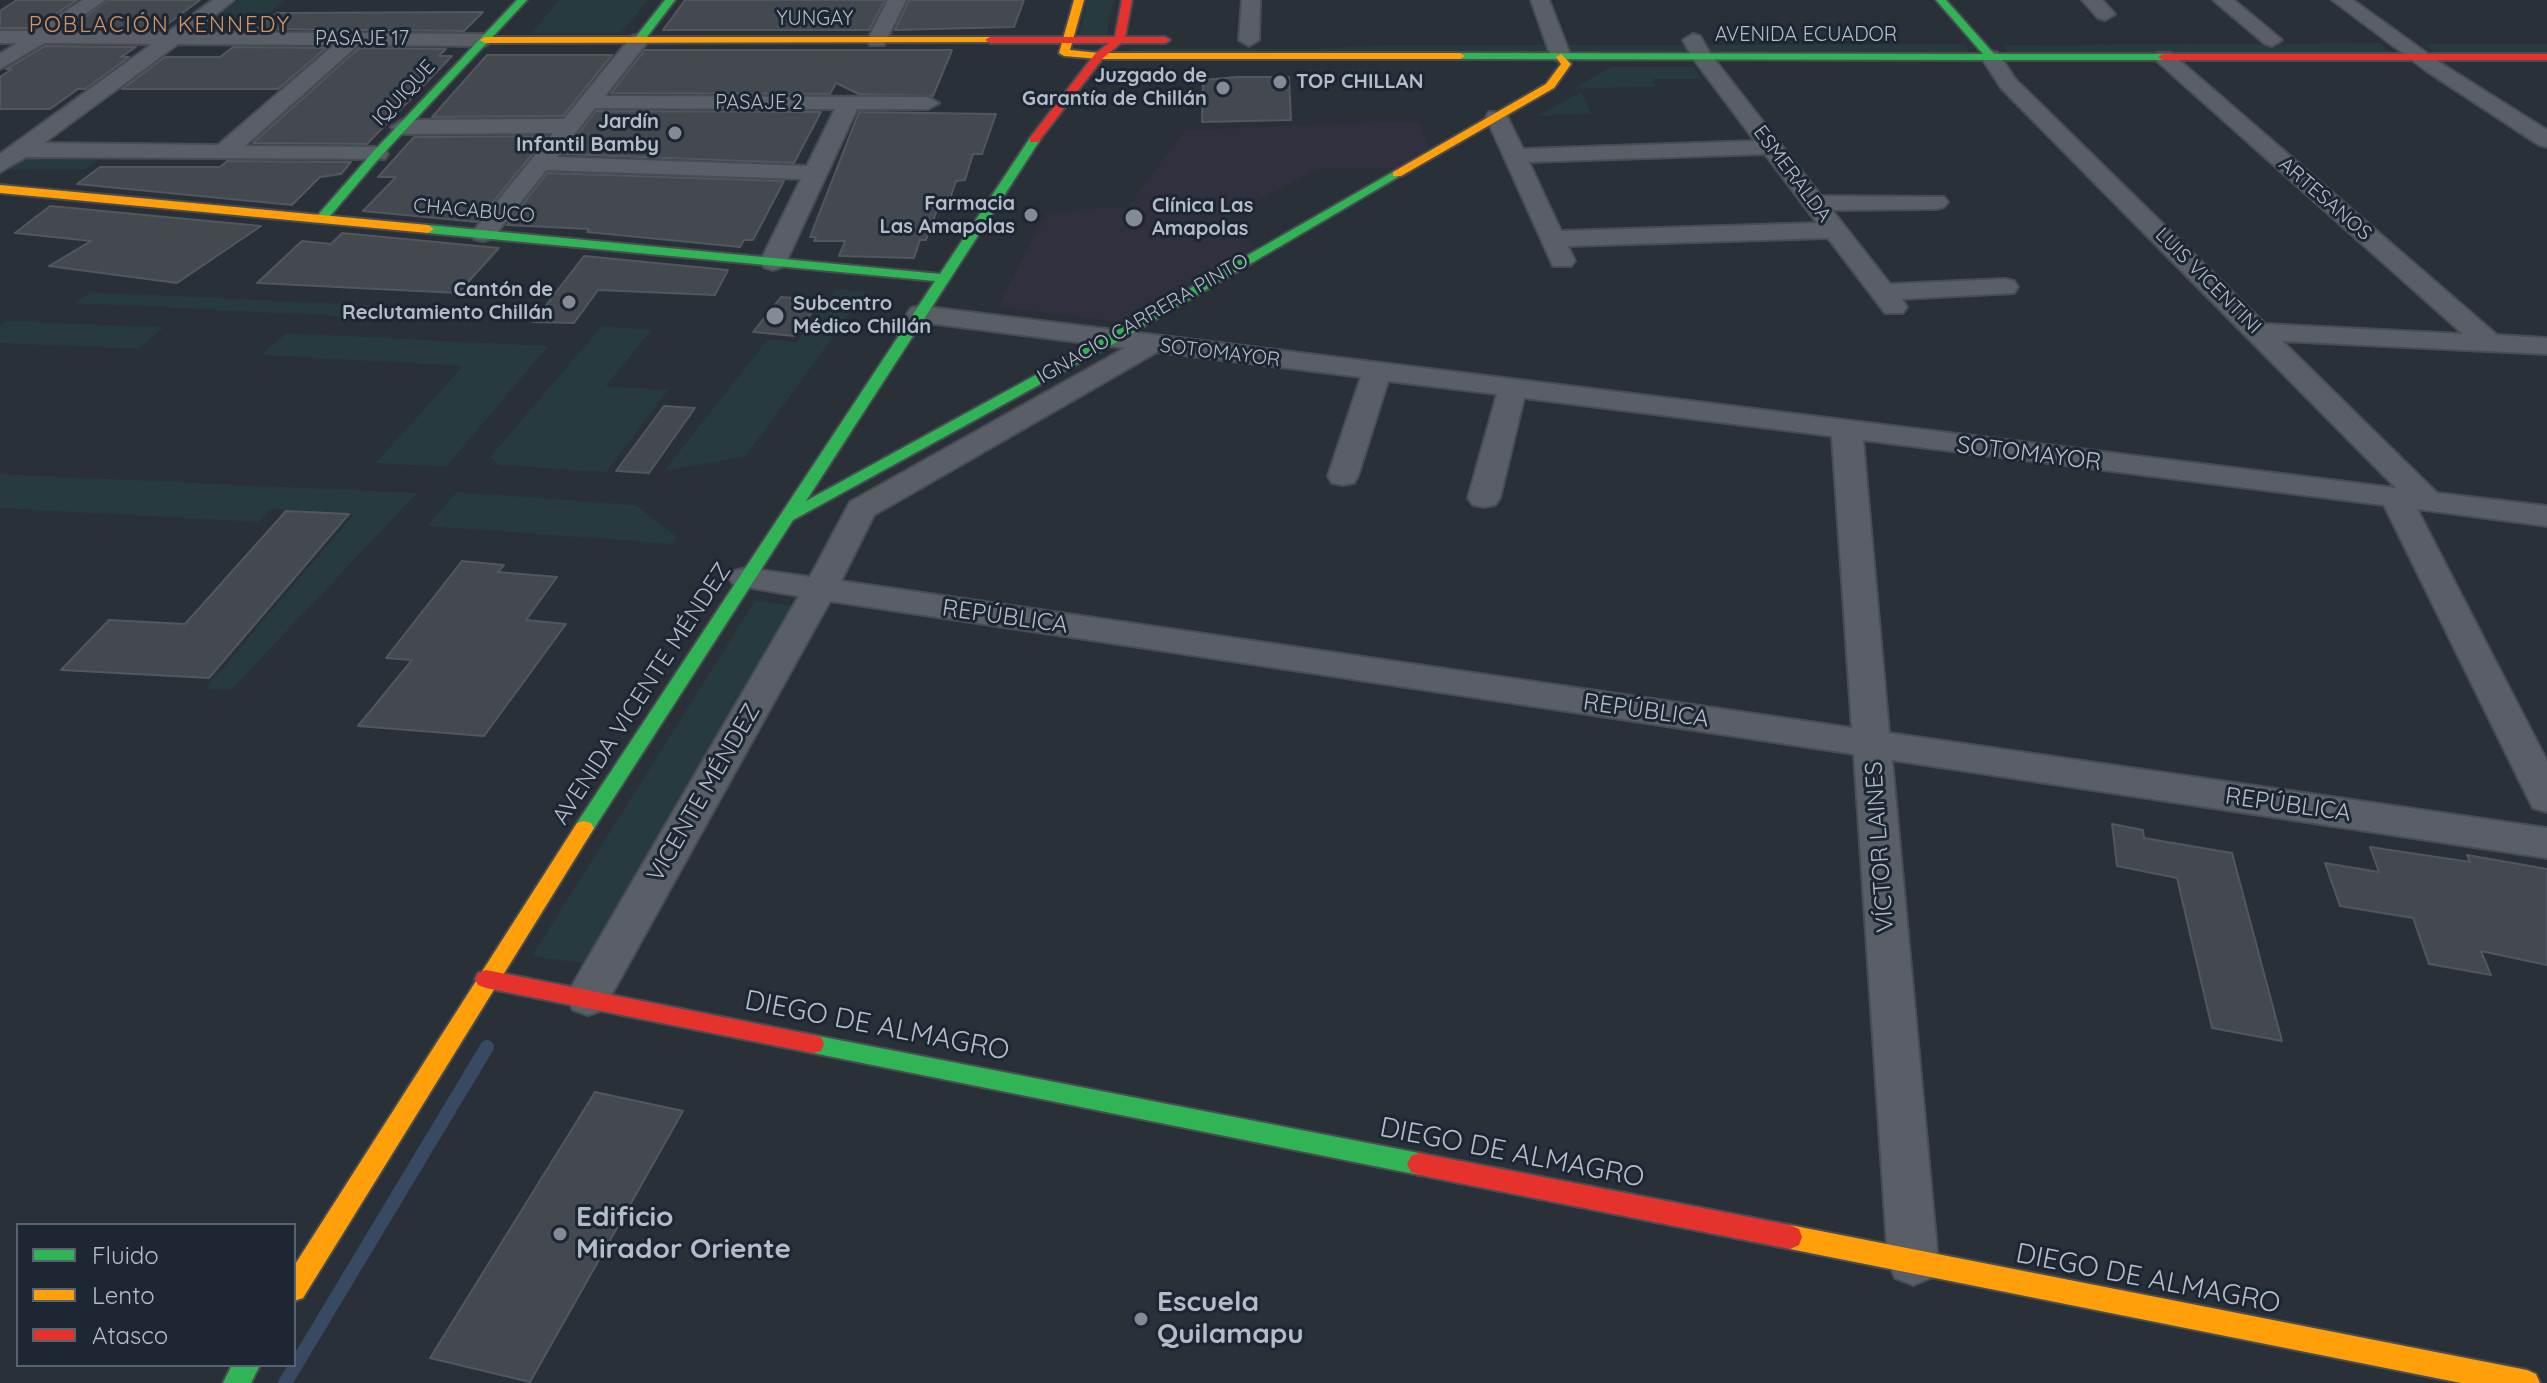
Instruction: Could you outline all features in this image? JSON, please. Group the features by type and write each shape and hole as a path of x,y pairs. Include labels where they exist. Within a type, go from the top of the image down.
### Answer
{"main road":[{"name":"IQUIQUE","path":"321,219 377,154 522,0"},
{"path":"639,40 670,0"},
{"name":"AVENIDA VICENTE MÉNDEZ","path":"1040,130 1079,0"},
{"path":"1119,40 1127,0"},
{"path":"1941,0 1984,49"},
{"name":"YUNGAY","path":"485,40 1002,41 1066,47"},
{"name":"AVENIDA VICENTE MÉNDEZ","path":"296,1286 486,979 1040,130 1099,56 1119,40"},
{"name":"AVENIDA ECUADOR","path":"1066,47 1119,40 1249,40 1558,48"},
{"name":"AVENIDA ECUADOR","path":"1066,47 1099,56 1558,48 1984,49 2272,40 2547,40"},
{"name":"IGNACIO CARRERA PINTO","path":"786,518 1112,339 1557,81 1566,64 1558,48"},
{"name":"AVENIDA ECUADOR","path":"1984,49 2164,57 2547,57"},
{"name":"CHACABUCO","path":"0,189 943,278"},
{"name":"DIEGO DE ALMAGRO","path":"486,979 2527,1383"}],"street":[{"path":"0,63 96,0"},
{"path":"0,165 225,0"},
{"path":"877,41 897,0"},
{"path":"1249,40 1251,0"},
{"path":"1540,0 1558,48"},
{"path":"2091,0 2105,14"},
{"path":"2222,0 2272,40"},
{"path":"2341,0 2547,140"},
{"name":"PASAJE 17","path":"0,37 485,40"},
{"path":"224,152 353,39"},
{"path":"483,234 639,40"},
{"name":"ESMERALDA","path":"1698,48 1888,299 2005,287"},
{"name":"LUIS VICENTINI","path":"1984,49 2008,84 2260,332 2412,500 2547,798"},
{"name":"ARTESANOS","path":"2164,57 2487,341"},
{"name":"PASAJE 2","path":"590,102 928,103"},
{"path":"773,262 849,103"},
{"path":"1497,117 1558,250 1835,230"},
{"path":"402,127 571,126"},
{"path":"1514,156 1771,147"},
{"path":"22,150 377,154"},
{"path":"541,163 816,173"},
{"path":"1814,203 1936,202"},
{"name":"SOTOMAYOR","path":"920,314 1847,432 2547,516"},
{"path":"2260,332 2547,346"},
{"name":"IGNACIO CARRERA PINTO","path":"820,589 861,509 1151,344"},
{"path":"1343,476 1377,372"},
{"path":"1484,498 1512,390"},
{"name":"VÍCTOR LAINES","path":"1847,432 1913,1261"},
{"name":"REPÚBLICA","path":"746,578 2547,843"},
{"name":"VICENTE MÉNDEZ","path":"588,997 820,589"}],"shaded area":[{"name":"Clínica Las Amapolas","path":"1418,121 1430,148 1396,168 1318,169 1213,224 1257,247 1120,322 997,307 1047,213 1092,210 1096,207 1127,208 1185,130"}],"green space":[{"path":"239,0 285,0 249,28 201,28"},
{"path":"559,0 648,0 621,33 532,33"},
{"path":"1087,0 1114,0 1106,36 1079,36"},
{"path":"2379,43 2395,55 2009,55 2003,45"},
{"path":"1964,44 1971,55 1711,56 1705,45"},
{"path":"2423,44 2547,44 2547,55 2438,55"},
{"path":"1380,45 1686,45 1688,53 1130,53 1134,48 1315,49"},
{"path":"1611,67 1694,67 1701,79 1652,79 1656,86 1573,89"},
{"path":"1581,92 1592,114 1536,116"},
{"path":"19,156 102,157 84,170 1,169"},
{"path":"836,289 866,292 745,457 664,471 768,339 796,342"},
{"path":"91,292 451,309 440,321 75,303"},
{"path":"5,321 164,327 138,349 0,343 0,325"},
{"path":"602,326 651,330 606,386 668,390 606,472 499,465 490,457"},
{"path":"286,333 548,346 446,467 376,463 463,366 261,355"},
{"path":"0,474 417,493 231,690 205,689 354,514 270,509 258,522 0,508"},
{"path":"457,492 635,505 677,537 673,544 427,526"},
{"path":"755,601 800,606 588,964 532,956"}],"building":[{"path":"17,0 77,0 34,28 0,28 0,11"},
{"path":"108,0 200,0 161,29 70,28"},
{"path":"685,0 885,0 869,30 663,30"},
{"path":"909,0 1024,0 1014,27 895,30"},
{"path":"483,12 464,31 256,29 277,13"},
{"path":"45,46 136,47 121,57 129,57 85,89 78,89 50,109 0,109 0,77 12,69 6,69"},
{"path":"233,47 326,48 278,89 122,89 165,57 220,57"},
{"path":"359,48 446,49 439,56 452,56 367,144 253,143"},
{"path":"645,50 952,50 933,96 859,94 836,83 830,94 611,93"},
{"path":"487,55 612,55 563,116 432,117"},
{"path":"1289,77 1291,120 1202,122 1203,80"},
{"path":"596,111 821,112 794,163 563,154"},
{"path":"859,112 996,114 982,154 973,154 965,180 956,181 946,210 937,210 926,240 920,240 914,258 839,256 845,241 814,241 816,237 810,237"},
{"path":"547,136 477,222 363,211 396,177 378,177 414,137"},
{"path":"227,161 351,162 341,174 320,177 292,205 77,184 100,167 220,167"},
{"path":"547,173 784,181 753,240 744,240 740,247 587,232 589,229 507,225"},
{"path":"50,206 261,226 177,283 49,266 91,241 15,233"},
{"path":"342,233 499,248 458,293 257,283 302,241 331,244"},
{"path":"584,256 728,270 715,295 598,290 574,323 533,322"},
{"path":"781,297 821,300 794,336 753,332"},
{"path":"664,406 695,408 649,473 616,471"},
{"path":"286,511 349,514 209,678 61,670 109,620 185,624"},
{"path":"462,561 504,565 498,572 557,577 526,620 566,624 484,736 358,726 412,660 386,658"},
{"path":"2112,824 2143,830 2144,838 2232,853 2282,1041 2212,1028 2177,878 2117,866"},
{"path":"2370,847 2470,862 2467,855 2547,869 2547,965 2481,951 2491,975 2429,964 2413,918 2340,906 2325,863 2379,872"},
{"name":"Edificio Mirador Oriente","path":"595,1092 683,1111 530,1382 430,1358"}],"waterway":[{"path":"296,1365 487,1047"},
{"path":"285,1383 295,1367"}],"traffic: fast":[{"path":"321,219 377,154 522,0"},
{"path":"639,40 670,0"},
{"path":"1941,0 1991,57"},
{"path":"1460,56 2163,57"},
{"path":"584,828 1034,140"},
{"path":"788,517 1112,339 1397,174"},
{"path":"428,229 943,278"},
{"path":"813,1044 1419,1164"},
{"path":"236,1383 246,1367"}],"traffic: slow":[{"path":"1079,0 1064,53 1099,56 1460,56"},
{"path":"485,40 990,40"},
{"path":"1397,174 1550,86 1566,64 1561,57"},
{"path":"0,189 428,229"},
{"path":"296,1286 584,828"},
{"path":"1790,1237 2527,1383"}],"traffic: jam":[{"path":"1127,0 1119,40 1165,40"},
{"path":"990,40 1114,40"},
{"path":"1034,140 1099,56 1119,40"},
{"path":"2163,57 2547,57"},
{"path":"486,979 813,1044"},
{"path":"1419,1164 1790,1237"}],"place":[{"name":"TOP CHILLAN","path":"1280,82"},
{"name":"Juzgado de Garantía de Chillán","path":"1223,88"},
{"name":"Jardín Infantil Bamby","path":"675,133"},
{"name":"Farmacia Las Amapolas","path":"1031,215"},
{"name":"Clínica Las Amapolas","path":"1134,218"},
{"name":"Cantón de Reclutamiento Chillán","path":"569,302"},
{"name":"Subcentro Médico Chillán","path":"775,316"},
{"name":"Edificio Mirador Oriente","path":"560,1234"},
{"name":"Escuela Quilamapu","path":"1141,1319"}],"district":[{"name":"POBLACIÓN KENNEDY","path":"160,25"}]}
